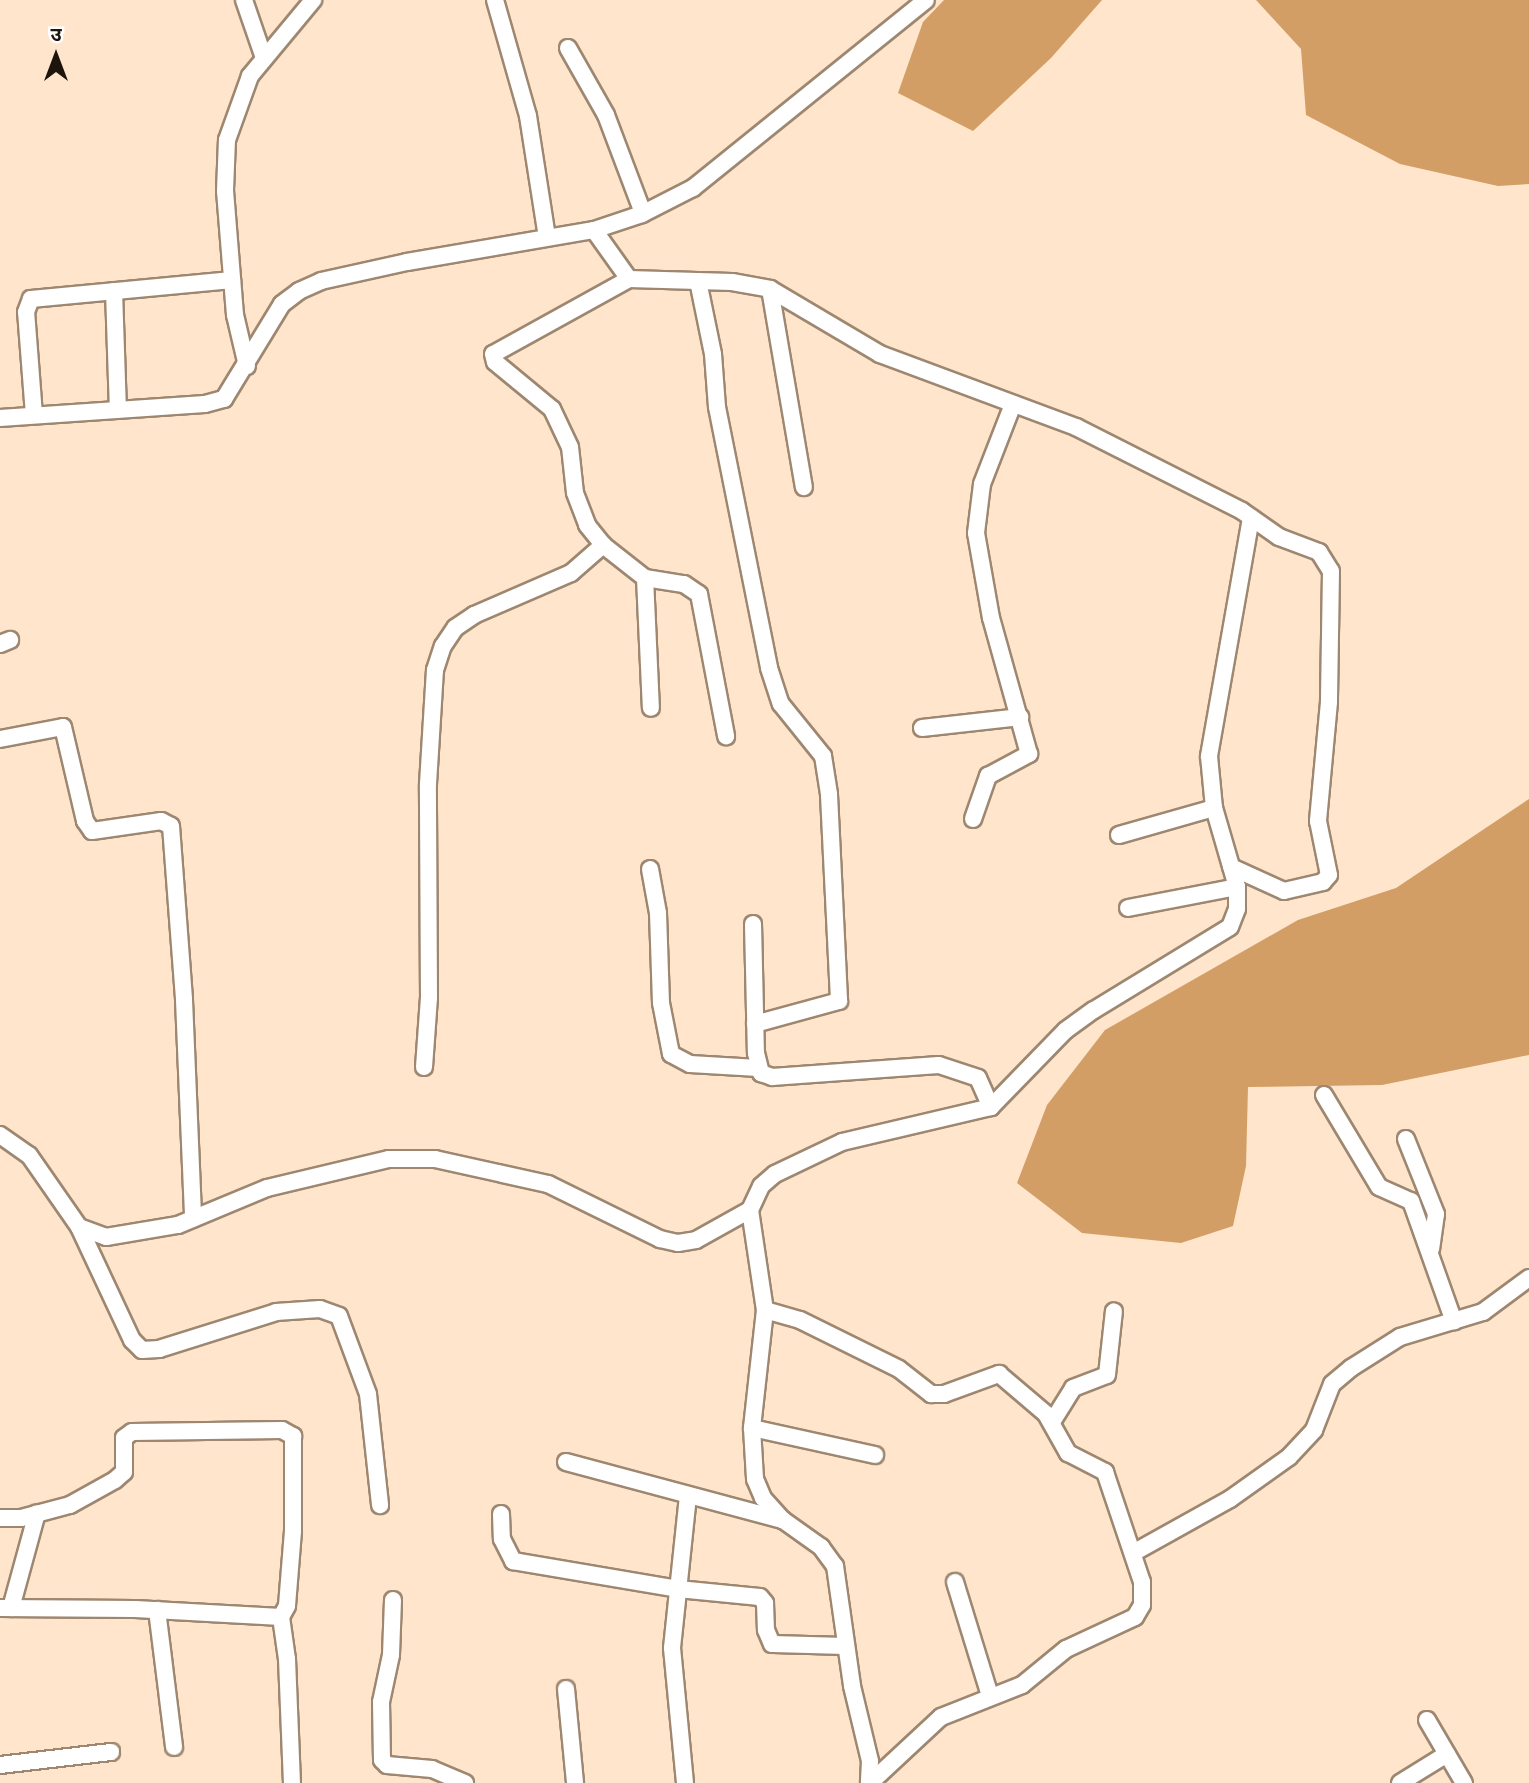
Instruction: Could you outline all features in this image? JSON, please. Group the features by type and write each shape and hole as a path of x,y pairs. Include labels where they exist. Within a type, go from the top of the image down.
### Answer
{"street":[{"path":"244,0 264,58"},
{"path":"247,366 237,332 232,280 224,163 227,140 250,76 313,0"},
{"path":"495,0 528,116 547,237"},
{"path":"0,418 224,399 247,366 282,304 321,281 594,230 643,212 704,180 926,0"},
{"path":"568,48 606,115 643,212"},
{"path":"594,230 617,266 629,279"},
{"path":"726,736 699,594 684,584 645,578 603,545 578,504 570,447 557,418 538,395 495,362 493,354 629,279 698,281 770,289 880,354 1107,442 1251,518 1279,537 1319,552 1331,571 1329,702 1318,821 1329,872 1323,882 1284,891 1231,867"},
{"path":"34,415 27,305 39,296 232,280"},
{"path":"698,281 713,354 717,407 769,668 781,704 823,756 829,795 839,1001 755,1024"},
{"path":"770,289 804,487"},
{"path":"114,291 118,409"},
{"path":"973,820 988,776 1028,758 1020,717 991,618 976,518 982,484 1013,404"},
{"path":"870,1783 870,1761 846,1647 835,1566 821,1547 783,1520 763,1498 755,1479 752,1428 765,1310 750,1210 761,1186 775,1174 842,1142 991,1107 1066,1030 1230,927 1237,909 1237,887 1214,808 1211,738 1251,518"},
{"path":"424,1067 429,998 428,784 435,670 443,646 455,628 474,615 571,573 603,545"},
{"path":"645,578 651,708"},
{"path":"922,728 1020,717"},
{"path":"0,739 63,727 85,821 92,831 161,821 171,826 192,1219"},
{"path":"1119,835 1214,808"},
{"path":"650,869 658,913 661,1003 671,1054 690,1064 758,1068 772,1077 948,1066 978,1078 991,1107"},
{"path":"1128,908 1237,887"},
{"path":"753,924 758,1068"},
{"path":"1324,1095 1379,1187 1411,1201 1431,1249 1454,1322"},
{"path":"0,1135 29,1155 79,1227 132,1340 142,1350 159,1349 276,1312 320,1309 339,1316 368,1394 380,1505"},
{"path":"1406,1139 1436,1214 1431,1249"},
{"path":"79,1227 91,1235 128,1236 192,1219 267,1188 389,1159 435,1159 548,1184 678,1243 696,1240 750,1210"},
{"path":"1133,1553 1230,1499 1308,1441 1325,1395 1351,1368 1401,1337 1483,1312 1529,1278"},
{"path":"765,1310 800,1321 899,1369 931,1394 999,1374 1052,1422 1068,1453 1105,1472 1133,1553 1143,1592 1135,1617 1066,1649 1022,1685 941,1717 870,1783"},
{"path":"1052,1422 1073,1388 1107,1375 1114,1311"},
{"path":"752,1428 875,1455"},
{"path":"0,1518 70,1505 120,1476 125,1467 124,1438 132,1432 286,1430 294,1441 294,1507 287,1606 281,1616 287,1659 292,1783"},
{"path":"566,1461 783,1520"},
{"path":"685,1783 672,1674 688,1495"},
{"path":"37,1513 6,1608 157,1610 281,1616"},
{"path":"501,1514 502,1539 513,1561 678,1588 763,1598 768,1639 779,1647 846,1647"},
{"path":"955,1582 990,1696"},
{"path":"393,1600 391,1655 381,1702 382,1760 387,1765 432,1769 465,1783"},
{"path":"157,1610 174,1747"},
{"path":"566,1689 576,1783"},
{"path":"1427,1720 1464,1783"},
{"path":"0,1765 111,1752"},
{"path":"1400,1783 1447,1754"}],"shaded area":[{"path":"944,0 1102,0 1051,58 973,131 898,93 923,22"},
{"path":"1256,0 1529,0 1529,184 1498,186 1400,164 1306,115 1301,49"},
{"path":"1529,799 1529,1055 1382,1085 1248,1087 1246,1166 1233,1226 1181,1243 1082,1233 1017,1183 1047,1105 1105,1030 1298,920 1396,888"}]}
